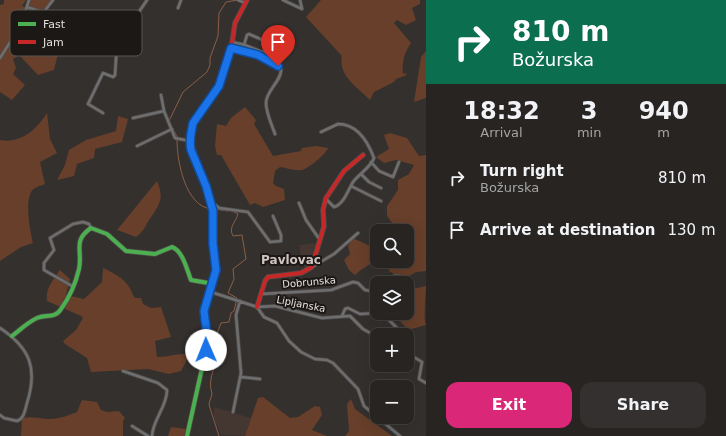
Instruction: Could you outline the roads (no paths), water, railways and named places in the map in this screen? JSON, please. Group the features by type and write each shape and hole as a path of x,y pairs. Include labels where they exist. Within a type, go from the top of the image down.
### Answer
{"street":[{"path":"27,10 29,0"},
{"path":"45,10 53,0"},
{"path":"140,10 147,0"},
{"path":"178,8 181,0"},
{"path":"283,0 302,9 300,0"},
{"path":"188,436 206,350 207,335 204,311 214,284 216,270 213,244 212,204 193,158 190,142 193,123 219,86 231,48 235,23 243,1"},
{"path":"28,7 36,10"},
{"path":"244,45 247,35 249,34 267,42"},
{"path":"232,42 272,56"},
{"path":"0,58 10,43"},
{"path":"231,48 258,55 281,69 281,73 271,89 266,102 275,134"},
{"path":"103,114 88,104 103,74 113,77 115,75 116,56"},
{"path":"160,95 164,111 177,139 190,142"},
{"path":"133,118 164,111"},
{"path":"321,132 338,124 352,127 369,145 374,158 351,186 345,198 336,206 334,207 326,199"},
{"path":"137,146 172,129"},
{"path":"312,267 324,224 323,210 326,199 344,171 363,156"},
{"path":"372,162 379,171 393,177 399,162"},
{"path":"361,174 369,182 381,188"},
{"path":"351,186 369,197 381,201"},
{"path":"299,203 306,220 320,240"},
{"path":"212,204 218,208 248,212 270,242 281,241 281,235 273,216"},
{"path":"72,286 44,270 44,263 54,250 50,238 77,222 89,224 91,228 107,234 126,251 155,254 172,247 176,248 191,280 214,284"},
{"path":"12,336 35,319 51,318 58,314 79,268 78,251 80,238 85,231 91,228"},
{"path":"358,233 334,254 301,273 270,276 265,281 257,307 264,316 277,323 289,341 301,352 315,359 329,360 333,363 358,389 364,406 400,436"},
{"name":"Dobrunska","path":"261,294 331,290 353,282 365,290 370,291"},
{"name":"Lipljanska","path":"211,292 257,307 275,306 322,318 342,316 346,308 360,314 370,313"},
{"path":"233,412 241,377 236,315 239,301"},
{"path":"342,316 352,317 363,329 370,333"},
{"name":"Lipljanska","path":"389,320 397,328"},
{"path":"0,328 12,336 31,364 32,385 23,415 20,420 4,418 0,415"},
{"path":"414,357 422,362 419,379 426,383"},
{"path":"124,371 158,383 167,390 166,400 152,436"},
{"path":"241,377 260,379"},
{"path":"132,426 148,436"}],"waterway":[{"path":"177,137 169,121 183,92 207,72 210,65 210,58 218,36 219,13 226,2 238,0"},
{"path":"177,140 177,149 184,181 195,200 202,206 211,209"},
{"path":"214,209 228,211"},
{"path":"219,436 209,404 212,394 211,378 218,351 213,344 221,323 229,322 231,313 234,311 237,298 228,293 234,279 233,269 246,259 242,235 233,236 231,230 238,214 232,211"}],"district":[{"name":"Pavlovac","path":"291,260"}]}
